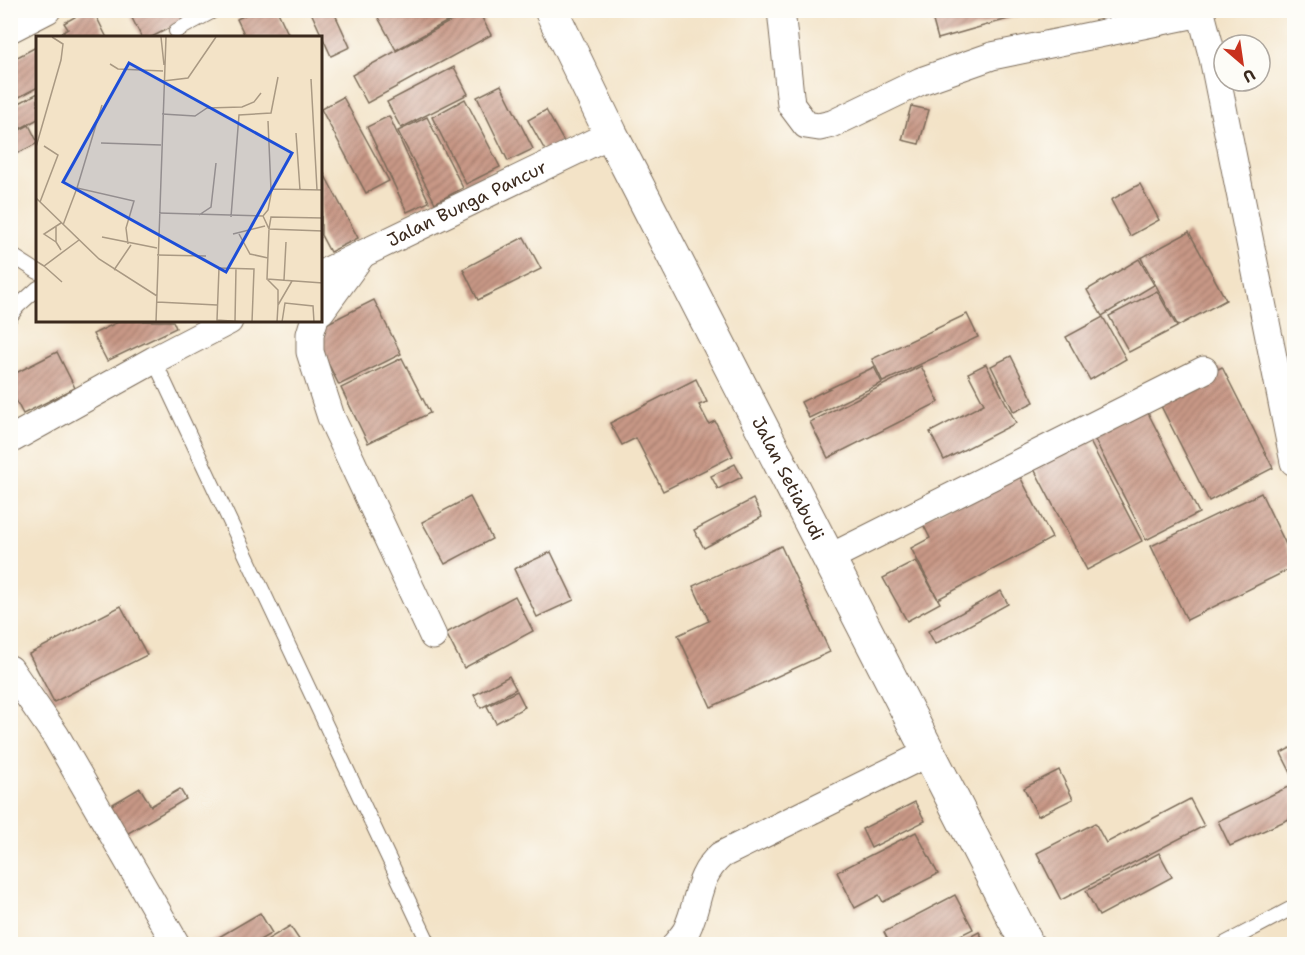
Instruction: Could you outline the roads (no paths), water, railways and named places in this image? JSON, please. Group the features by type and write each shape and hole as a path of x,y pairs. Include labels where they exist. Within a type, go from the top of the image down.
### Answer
{"main road":[{"name":"Jalan Setiabudi","path":"551,10 611,134 1027,945"}],"street":[{"path":"10,29 47,10"},
{"path":"781,10 791,105 806,125 819,127 832,124 921,81 992,56 1200,12 1214,58 1294,462"},
{"name":"Jalan Bunga Pancur","path":"322,273 611,134"},
{"path":"322,310 363,252"},
{"path":"10,440 154,360 228,322"},
{"path":"315,322 310,334 310,352 331,417 433,636"},
{"path":"828,558 1204,370"},
{"path":"10,669 56,736 176,945"},
{"path":"676,945 687,930 709,866 721,855 928,753"}],"lane":[{"path":"176,31 215,10"},
{"path":"10,254 36,271"},
{"path":"10,317 18,306 36,290"},
{"path":"154,360 429,945"},
{"path":"1224,945 1294,907"}]}
